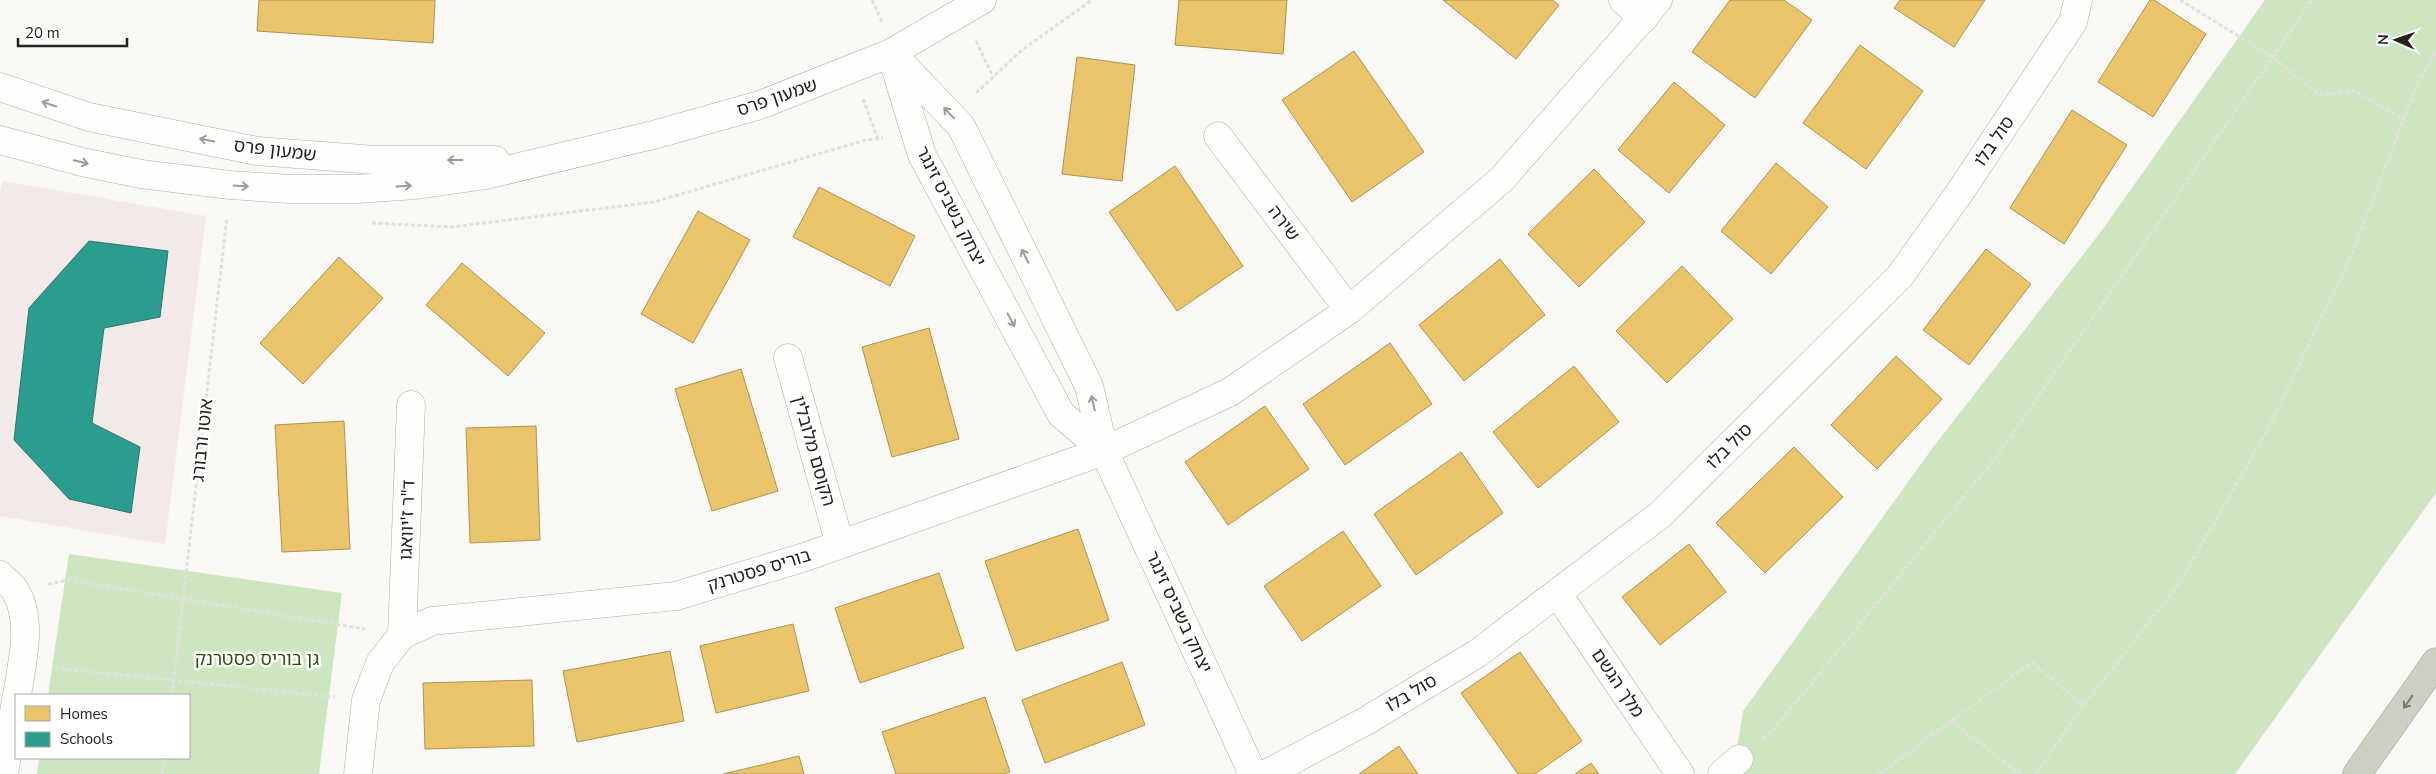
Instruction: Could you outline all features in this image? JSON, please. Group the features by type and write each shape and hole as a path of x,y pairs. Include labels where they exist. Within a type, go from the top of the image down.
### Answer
{"highway":[{"path":"2357,774 2436,662"}],"street":[{"name":"שמעון פרס","path":"0,140 82,162 141,174 230,185 337,189 416,185 486,175 557,159 760,105 829,80 891,53 982,0"},
{"path":"1104,451 1230,392 1350,310 1502,179 1651,9 1623,0"},
{"name":"סול בלו","path":"1266,774 1366,720 1478,653 1661,514 1900,276 1960,192 2073,22 2078,0"},
{"name":"יצחק בשביס זינגר","path":"891,53 922,154 1060,414 1104,451"},
{"name":"יצחק בשביס זינגר","path":"891,53 961,126 1089,386 1104,451 1253,774"},
{"name":"שמעון פרס","path":"0,87 89,117 257,151 375,160 557,159"},
{"name":"שירה","path":"1218,136 1350,310"},
{"name":"הקוסם מלובלין","path":"788,358 840,545"},
{"name":"ד\"ר ז'יוואגו","path":"402,635 412,404"},
{"name":"בוריס פסטרנק","path":"402,635 432,621 676,596 840,545 1104,451"},
{"path":"7,582 23,611 25,645 17,694"},
{"name":"מלך הגשם","path":"1557,593 1680,774"},
{"path":"358,774 366,700 380,663 402,635"},
{"path":"4,774 15,706"}],"path":[{"path":"872,0 883,23"},
{"path":"2180,0 2274,58 2319,94 2355,91 2403,118"},
{"path":"1730,766 1775,728 1997,456 2274,58 2312,0"},
{"path":"2036,774 2082,706 2180,582 2272,422 2354,249 2417,84 2436,53"},
{"name":"אוטו ורבורג","path":"172,694 230,185"},
{"path":"7,582 69,580 184,601 402,635"},
{"path":"1879,774 2032,662 2082,706"},
{"path":"22,664 366,700"},
{"path":"1951,722 2020,774"},
{"path":"162,774 164,759"}],"shaded area":[{"path":"2,181 206,216 165,544 0,516 0,193"}],"green space":[{"path":"2265,0 2436,0 2436,493 2235,774 1733,774 1743,711 1934,446 2100,233"},
{"name":"גן בוריס פסטרנק","path":"69,554 342,593 319,774 37,774 39,759 190,759 190,694 48,694"}],"building: Homes":[{"path":"259,0 435,0 433,43 257,31"},
{"path":"1179,0 1287,0 1283,54 1175,45"},
{"path":"1443,0 1552,0 1559,5 1516,59"},
{"path":"1730,0 1784,0 1812,20 1755,98 1692,52"},
{"path":"1900,0 1985,0 1954,47 1894,8"},
{"path":"2150,0 2154,0 2206,34 2153,117 2098,82"},
{"path":"1860,45 1923,91 1866,169 1803,123"},
{"path":"1354,51 1424,152 1352,202 1282,100"},
{"path":"1077,57 1135,65 1122,181 1062,174"},
{"path":"1674,82 1725,125 1669,193 1618,150"},
{"path":"2072,110 2127,145 2064,244 2010,208"},
{"path":"1776,163 1828,207 1771,274 1721,231"},
{"path":"1175,166 1243,266 1177,311 1109,212"},
{"path":"1594,169 1645,222 1579,287 1528,234"},
{"path":"819,187 915,236 890,286 793,237"},
{"path":"698,211 750,240 693,343 641,314"},
{"path":"1986,249 2031,284 1969,365 1923,330"},
{"path":"339,257 383,298 303,384 260,343"},
{"path":"1500,259 1545,315 1464,381 1419,325"},
{"path":"462,263 545,333 508,376 426,305"},
{"path":"1682,266 1733,319 1667,383 1616,331"},
{"path":"929,328 959,439 892,457 862,347"},
{"path":"1390,343 1432,404 1345,465 1303,404"},
{"path":"1896,356 1942,399 1877,469 1831,425"},
{"path":"1574,366 1619,422 1538,488 1493,432"},
{"path":"741,369 778,491 712,511 675,389"},
{"path":"1265,406 1309,469 1228,525 1185,462"},
{"path":"344,421 350,549 282,552 275,425"},
{"path":"536,426 540,540 470,543 466,428"},
{"path":"1794,447 1843,497 1765,573 1716,523"},
{"path":"1461,452 1503,513 1416,575 1374,514"},
{"path":"1078,529 1109,620 1016,651 985,561"},
{"path":"1343,531 1381,586 1302,641 1264,586"},
{"path":"1689,544 1726,592 1660,645 1622,597"},
{"path":"939,573 964,648 860,683 835,608"},
{"path":"793,624 809,691 716,713 700,646"},
{"path":"670,651 684,721 577,742 563,671"},
{"path":"1520,652 1582,741 1535,774 1518,774 1461,693"},
{"path":"1122,662 1145,725 1045,763 1022,700"},
{"path":"532,680 534,746 425,749 423,683"},
{"path":"985,697 1010,772 1003,774 896,774 882,732"},
{"path":"1399,746 1418,774 1359,774"},
{"path":"799,756 804,774 723,774"},
{"path":"1591,763 1599,774 1575,774"}],"building: Schools":[{"path":"89,241 168,251 160,317 104,328 92,423 140,447 131,513 69,499 14,440 29,308"}]}
